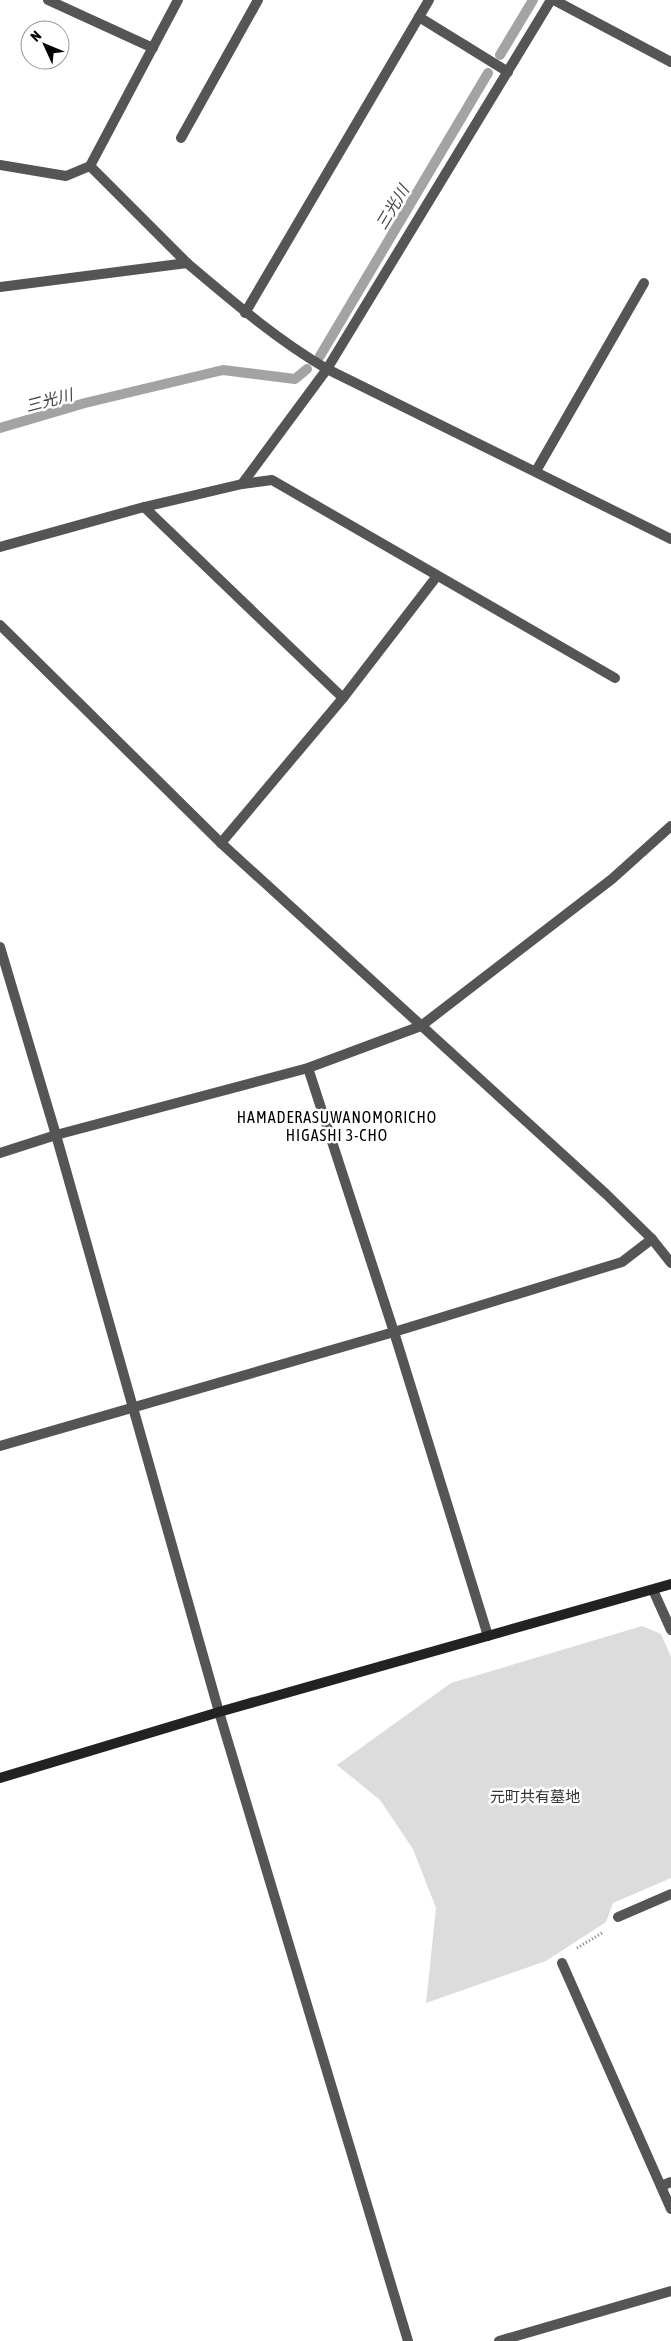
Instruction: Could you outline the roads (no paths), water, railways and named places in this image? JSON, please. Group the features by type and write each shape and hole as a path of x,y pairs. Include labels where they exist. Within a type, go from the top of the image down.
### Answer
{"street":[{"path":"48,0 153,48"},
{"path":"0,165 66,176 90,166 178,0"},
{"path":"181,138 258,0"},
{"path":"245,313 429,0"},
{"path":"242,484 327,369 552,0 671,62"},
{"path":"419,17 508,72"},
{"path":"90,166 187,263 245,313 303,354 327,369 671,539"},
{"path":"0,287 187,263"},
{"path":"536,471 644,283"},
{"path":"0,547 144,507 242,484 272,480 615,678"},
{"path":"144,507 343,698"},
{"path":"221,843 343,698 437,576"},
{"path":"0,625 221,843 652,1239 671,1263"},
{"path":"0,1153 56,1135 308,1068 421,1026 612,879 671,826"},
{"path":"0,947 56,1135 219,1712 408,2341"},
{"path":"308,1068 394,1332 488,1636"},
{"path":"0,1446 394,1332 622,1262 652,1239"},
{"path":"0,1778 219,1712 671,1584"},
{"path":"652,1590 671,1630"},
{"path":"618,1917 671,1894"},
{"path":"562,1963 666,2184 671,2209"},
{"path":"499,2341 671,2290"}],"waterway":[{"name":"三光川","path":"500,55 533,0"},
{"name":"三光川","path":"320,356 488,73"},
{"name":"三光川","path":"0,428 85,403 223,370 295,379 307,369"}],"district":[{"name":"HAMADERASUWANOMORICHO HIGASHI 3-CHO","path":"337,1126"}],"park label":[{"name":"元町共有墓地","path":"535,1796"}]}
